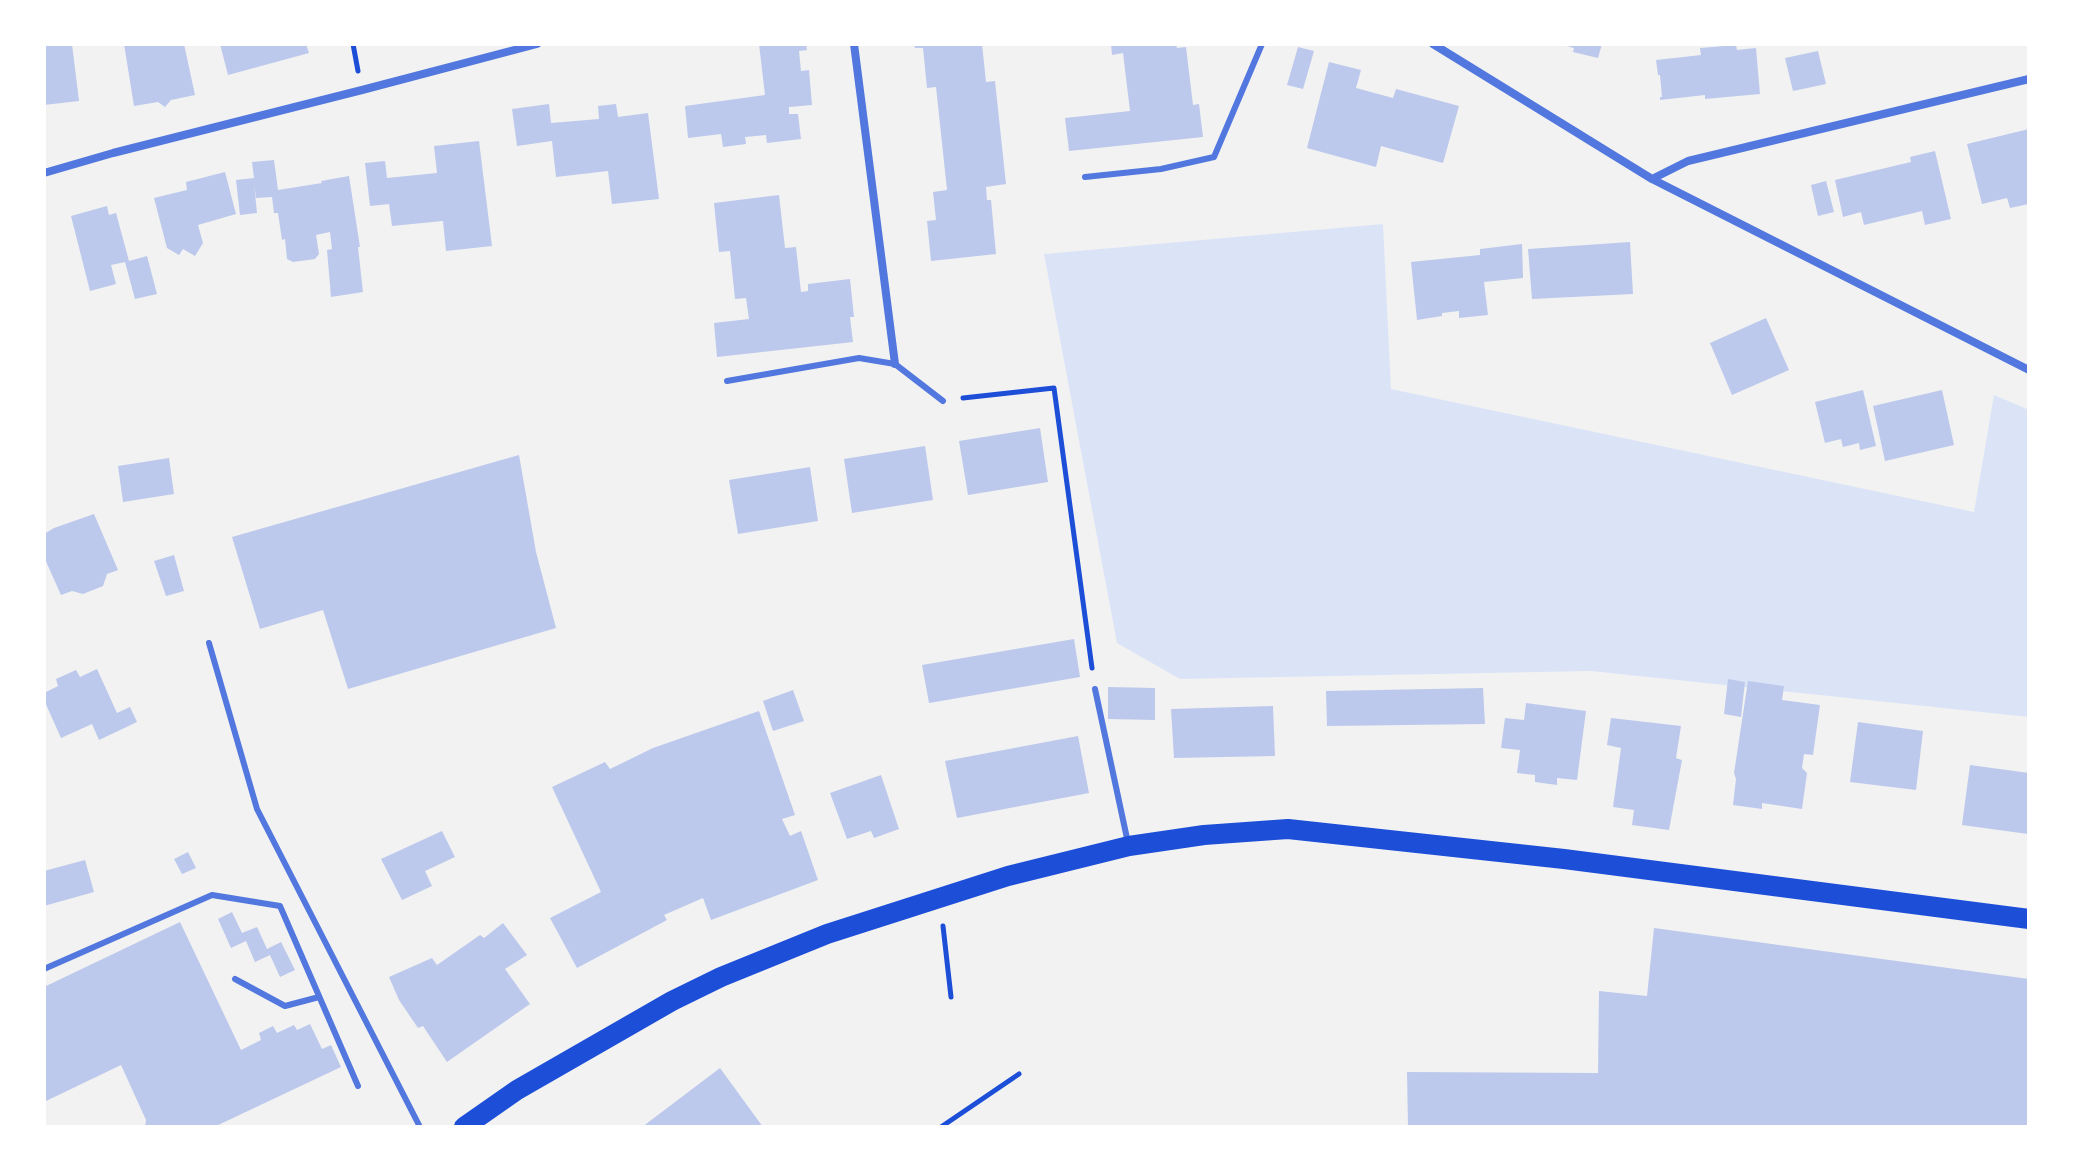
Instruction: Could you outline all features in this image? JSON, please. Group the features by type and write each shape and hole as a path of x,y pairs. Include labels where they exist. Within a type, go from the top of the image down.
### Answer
{"main road":[{"path":"464,1127 517,1090 672,1001 721,977 827,934 1008,876 1129,846 1204,835 1288,829 1579,861 2029,919"}],"street":[{"path":"44,173 537,44"},
{"path":"854,44 895,364"},
{"path":"1433,44 1652,179 2029,370"},
{"path":"1652,179 1688,161 2029,79"}],"lane":[{"path":"1085,177 1161,169 1214,157 1262,44"},
{"path":"727,381 859,358 895,364 943,401"},
{"path":"209,643 257,809 420,1127"},
{"path":"1095,689 1129,846"},
{"path":"44,969 212,895 280,906 358,1086"},
{"path":"235,979 285,1006 319,997"}],"path":[{"path":"943,401 1054,388 1095,689"},
{"path":"939,896 951,997"},
{"path":"941,1127 1019,1074"}],"shaded area":[{"path":"1383,224 1391,389 1974,512 1994,395 2029,410 2029,717 1591,671 1180,679 1117,643 1044,254"}],"building":[{"path":"44,44 72,44 79,101 44,105"},
{"path":"124,44 184,44 195,95 171,100 165,107 158,102 134,106"},
{"path":"220,44 306,44 309,53 228,75"},
{"path":"759,44 806,44 807,50 799,51 801,71 809,70 812,105 789,107 789,114 798,114 801,139 767,143 766,135 745,137 746,144 723,147 721,134 688,138 685,106 765,95"},
{"path":"914,44 982,44 986,82 995,81 1006,184 986,187 987,200 991,200 996,254 931,261 927,221 936,220 933,192 947,190 936,87 927,88 923,48 915,48"},
{"path":"1111,44 1176,44 1177,48 1186,47 1193,105 1199,104 1203,137 1069,151 1065,118 1130,111 1123,53 1112,55"},
{"path":"1560,44 1602,44 1598,58 1573,52 1574,48"},
{"path":"1736,45 1737,50 1756,48 1760,94 1660,100 1660,75 1656,60 1701,55 1700,48"},
{"path":"1298,47 1314,51 1303,89 1287,85"},
{"path":"1818,51 1826,84 1793,91 1785,58"},
{"path":"1329,62 1361,70 1356,88 1393,98 1396,89 1459,106 1443,163 1381,146 1376,167 1307,148"},
{"path":"549,104 551,123 599,119 598,106 616,104 618,117 648,113 659,199 612,204 608,171 556,177 552,141 517,146 512,109"},
{"path":"2029,129 2029,204 2010,208 2007,198 1982,204 1967,144"},
{"path":"479,141 492,246 446,251 443,221 392,226 389,204 370,206 365,163 385,161 387,178 437,173 434,146"},
{"path":"1935,151 1951,219 1925,225 1922,211 1864,225 1861,212 1843,217 1835,180 1911,162 1910,157"},
{"path":"274,160 278,190 349,176 360,247 363,292 331,297 327,250 332,249 330,232 316,235 319,254 315,259 293,262 287,259 285,239 282,240 272,197 256,198 254,183 257,213 240,215 236,180 254,178 252,162"},
{"path":"225,172 236,214 198,225 203,243 195,256 183,249 179,255 167,248 154,198 187,190 186,182"},
{"path":"1826,181 1834,212 1818,216 1811,185"},
{"path":"779,195 785,248 796,247 801,292 808,291 808,284 850,279 853,342 717,357 714,323 749,319 746,298 735,299 730,251 719,252 714,203"},
{"path":"107,206 109,215 116,213 129,261 147,256 157,294 135,299 125,262 111,265 116,284 90,291 71,216"},
{"path":"1630,242 1633,294 1532,299 1528,249"},
{"path":"1522,244 1523,278 1484,282 1488,315 1459,318 1459,311 1417,320 1411,262 1480,255 1480,249"},
{"path":"1766,318 1789,370 1732,395 1710,343"},
{"path":"1863,390 1876,446 1860,450 1859,443 1843,447 1841,439 1825,443 1815,402"},
{"path":"1942,390 1954,445 1885,461 1873,406"},
{"path":"1040,428 1048,482 968,495 959,441"},
{"path":"925,446 933,500 852,513 844,459"},
{"path":"519,455 536,552 556,628 348,689 323,610 260,629 232,537"},
{"path":"169,458 174,494 123,502 118,466"},
{"path":"810,467 818,521 738,534 729,480"},
{"path":"94,514 118,570 107,574 103,586 83,594 72,591 61,595 44,557 44,534"},
{"path":"174,555 184,591 166,596 154,561"},
{"path":"1074,639 1080,677 929,703 922,665"},
{"path":"97,669 117,713 130,707 137,722 99,740 92,724 61,738 44,700 44,693 58,686 56,679 76,670 80,677"},
{"path":"1728,679 1745,682 1741,717 1724,714"},
{"path":"1748,681 1784,686 1782,700 1820,705 1813,755 1804,754 1802,768 1807,773 1802,809 1762,803 1762,809 1733,805 1734,773"},
{"path":"1108,687 1155,688 1155,720 1108,719"},
{"path":"1483,688 1485,724 1327,726 1326,691"},
{"path":"793,690 804,721 773,731 763,701"},
{"path":"1526,703 1586,711 1577,780 1557,778 1557,785 1535,782 1535,775 1517,773 1520,750 1501,748 1505,718 1524,720"},
{"path":"1273,706 1275,756 1174,758 1171,709"},
{"path":"759,711 795,815 782,819 790,836 801,831 818,880 711,920 703,898 664,915 667,920 577,968 550,918 601,892 552,787 605,762 610,769 653,748"},
{"path":"1611,718 1681,726 1676,758 1682,760 1669,830 1632,825 1634,810 1613,807 1621,748 1607,745"},
{"path":"1858,722 1923,731 1916,790 1850,782"},
{"path":"1078,736 1089,793 957,818 945,761"},
{"path":"1970,765 2029,773 2028,834 1962,825"},
{"path":"881,775 899,829 874,838 871,831 847,839 830,793"},
{"path":"442,831 455,857 425,871 432,886 402,900 381,859"},
{"path":"188,852 196,868 182,874 174,859"},
{"path":"85,860 94,892 44,906 44,871"},
{"path":"232,912 242,933 257,927 267,949 281,942 295,970 280,977 270,955 255,962 246,941 231,948 218,919"},
{"path":"180,922 241,1050 261,1040 259,1033 273,1026 277,1033 294,1025 297,1030 310,1024 322,1049 331,1045 341,1067 214,1127 145,1127 146,1120 121,1065 44,1102 44,987"},
{"path":"503,923 527,955 505,969 530,1004 447,1062 423,1026 418,1028 399,1000 389,977 432,958 437,965 480,935 484,938"},
{"path":"1654,928 2029,979 2029,1127 1408,1127 1407,1072 1598,1073 1599,991 1647,996"},
{"path":"720,1068 763,1127 642,1127"}]}
